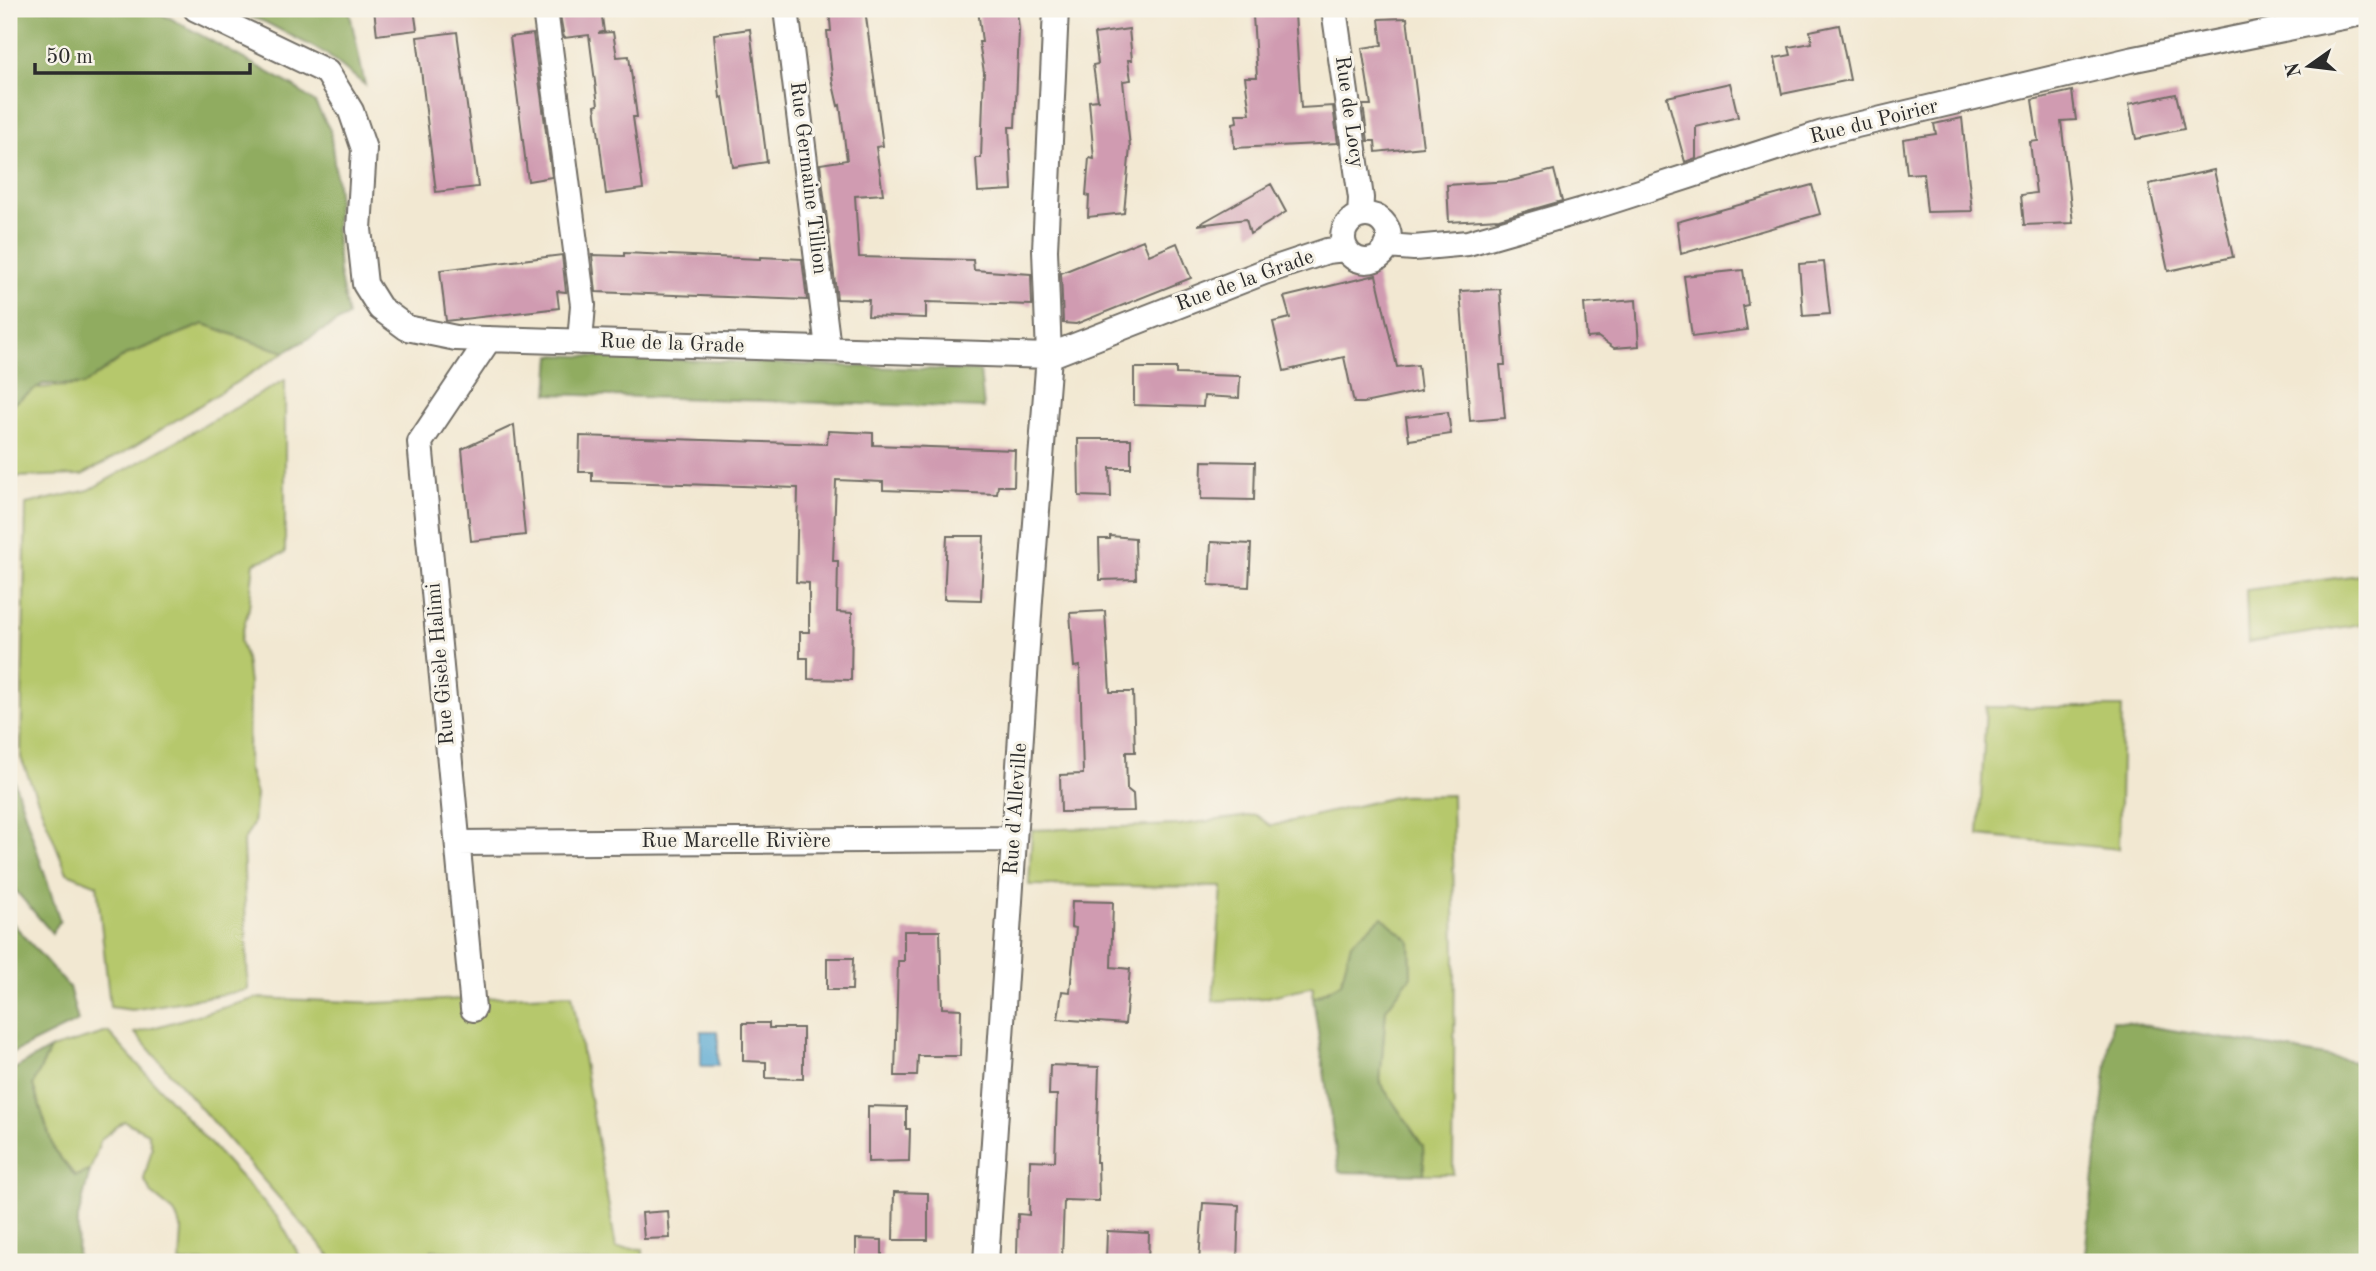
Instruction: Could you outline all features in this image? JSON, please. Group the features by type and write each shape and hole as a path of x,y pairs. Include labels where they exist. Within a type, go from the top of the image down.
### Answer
{"street":[{"name":"Rue de la Grade","path":"196,9 327,72 351,111 363,149 359,229 365,284 380,308 407,328 456,338 1049,356 1264,272 1327,251 1345,248"},
{"path":"543,9 583,304 580,342"},
{"name":"Rue Germaine Tillion","path":"786,9 828,348"},
{"name":"Rue d'Alleville","path":"986,1262 1042,426 1049,356 1045,250 1056,9"},
{"name":"Rue de Locy","path":"1334,9 1361,198 1360,216"},
{"name":"Rue du Poirier","path":"1387,246 1414,248 1468,243 1590,208 1823,133 2130,60 2367,12"},
{"path":"1360,216 1374,217 1388,232 1387,246 1379,257 1367,261 1354,258 1345,248 1343,241 1347,225 1360,216"},
{"name":"Rue Gisèle Halimi","path":"472,1009 420,442 489,339"},
{"name":"Rue Marcelle Rivière","path":"458,843 1014,839"}],"green space":[{"path":"9,9 140,9 170,18 293,86 315,103 330,130 338,192 336,231 339,272 348,316 285,352 204,324 126,355 83,385 43,384 9,406"},
{"path":"228,9 349,9 365,85 325,53 265,22"},
{"path":"204,324 285,352 125,452 82,475 13,477 14,488 9,489 9,406 37,388 83,385 126,355"},
{"path":"551,355 980,371 984,408 548,394"},
{"path":"285,380 285,553 254,563 249,608 240,641 246,659 249,684 248,768 256,794 253,824 243,842 248,990 132,1010 110,1007 97,885 67,873 21,758 26,504 89,490"},
{"path":"2367,574 2367,623 2248,643 2246,590"},
{"path":"9,663 13,777 60,921 52,933 9,883"},
{"path":"1986,707 2122,707 2119,849 1979,835"},
{"path":"1452,795 1455,954 1453,1174 1424,1174 1423,1146 1380,1083 1386,1009 1411,976 1410,941 1352,943 1341,983 1313,998 1313,986 1264,998 1213,1001 1222,887 1029,885 1032,830 1179,825 1256,815 1271,826 1399,796"},
{"path":"1382,917 1410,941 1411,976 1386,1009 1380,1083 1423,1146 1424,1174 1339,1172 1313,998 1341,983 1351,943"},
{"path":"9,919 69,987 78,1021 9,1055"},
{"path":"572,994 616,1248 643,1249 643,1262 544,1262 432,1250 427,1262 335,1262 135,1033 257,998 378,1003"},
{"path":"2112,1020 2367,1063 2367,1262 2084,1262"},
{"path":"108,1032 278,1218 303,1262 180,1262 182,1230 174,1212 152,1194 144,1179 152,1148 148,1133 124,1121 101,1139 90,1171 75,1176 54,1150 33,1085 50,1049"},
{"path":"50,1049 33,1085 54,1150 75,1176 90,1171 78,1218 77,1262 9,1262 9,1072"}],"water":[{"path":"701,1031 718,1031 718,1066 701,1066"}],"building":[{"path":"374,9 414,9 417,30 377,35"},
{"path":"559,9 601,9 604,32 598,33 613,32 617,57 629,56 637,117 633,117 643,189 606,194 589,35 564,38"},
{"path":"829,9 865,9 883,146 876,147 883,194 855,196 859,257 973,260 974,270 1031,274 1032,305 926,302 926,318 868,316 869,300 837,299 820,164 847,160 840,105 838,106 833,84 827,31 831,31"},
{"path":"978,9 1017,9 1019,30 1015,127 1009,127 1012,190 978,192 976,158 981,158 984,72 979,42 982,42"},
{"path":"1295,14 1301,108 1333,106 1338,143 1234,148 1233,123 1237,122 1236,114 1250,114 1245,77 1257,77 1253,16"},
{"path":"1407,18 1423,147 1376,152 1375,141 1368,141 1363,105 1371,105 1362,48 1382,45 1379,19"},
{"path":"1839,25 1850,80 1782,94 1775,58 1791,55 1789,47 1812,43 1810,31"},
{"path":"750,29 767,162 733,167 723,97 720,98 714,34"},
{"path":"1129,29 1132,60 1128,60 1131,80 1123,81 1130,147 1124,213 1088,217 1089,196 1086,195 1089,158 1094,159 1089,101 1098,100 1093,65 1098,64 1094,34"},
{"path":"457,32 478,187 436,192 417,37"},
{"path":"533,34 552,177 528,181 510,37"},
{"path":"1730,83 1738,117 1696,127 1696,158 1685,162 1667,97"},
{"path":"2072,91 2076,120 2061,121 2073,223 2024,225 2021,195 2036,193 2030,142 2038,141 2032,100"},
{"path":"2176,94 2184,129 2136,139 2129,104"},
{"path":"1962,118 1972,211 1927,212 1923,173 1907,174 1903,139 1936,134 1934,124"},
{"path":"1554,170 1562,201 1499,219 1449,222 1447,185 1511,181"},
{"path":"2214,170 2233,257 2168,271 2149,184"},
{"path":"1271,184 1286,212 1250,234 1246,219 1198,225"},
{"path":"1812,185 1820,214 1681,254 1677,222"},
{"path":"1143,240 1149,255 1177,243 1191,278 1076,324 1063,323 1061,273"},
{"path":"624,253 802,259 807,300 596,292 592,255 624,256"},
{"path":"562,255 566,292 557,291 559,308 446,321 440,270"},
{"path":"1824,262 1830,314 1803,316 1799,264"},
{"path":"1743,270 1748,305 1743,306 1747,330 1692,337 1684,276"},
{"path":"1376,275 1397,367 1418,365 1421,391 1354,403 1344,357 1284,371 1273,322 1290,318 1284,297"},
{"path":"1500,289 1505,365 1500,365 1505,418 1470,421 1460,291"},
{"path":"1636,300 1639,346 1614,348 1598,337 1587,338 1584,304"},
{"path":"1134,368 1176,368 1176,374 1240,376 1239,398 1204,396 1203,407 1134,405"},
{"path":"1448,412 1451,434 1409,440 1406,417"},
{"path":"514,425 525,535 471,541 462,449"},
{"path":"828,431 873,433 873,445 1015,450 1014,486 998,486 997,494 883,490 883,482 836,480 833,561 838,561 837,612 852,613 851,680 808,679 808,658 800,658 800,632 809,632 809,583 796,582 798,488 592,481 592,472 579,472 580,436 827,444"},
{"path":"1078,439 1131,439 1131,468 1110,468 1111,497 1079,496"},
{"path":"1202,461 1255,462 1254,500 1201,499"},
{"path":"947,536 984,536 981,600 944,599"},
{"path":"1110,536 1135,538 1136,579 1100,580 1099,539 1110,539"},
{"path":"1211,542 1251,544 1249,587 1209,585"},
{"path":"1105,611 1110,692 1133,692 1135,752 1126,752 1127,789 1133,794 1134,811 1061,812 1060,775 1083,774 1080,666 1074,667 1070,613"},
{"path":"1072,901 1113,902 1111,967 1130,969 1125,1024 1058,1019 1062,991 1070,992 1076,928 1071,927"},
{"path":"904,931 940,931 942,1008 961,1009 960,1056 918,1056 917,1076 895,1076 898,961 904,961"},
{"path":"827,958 853,958 852,990 827,990"},
{"path":"743,1023 769,1023 769,1028 803,1028 803,1079 766,1078 766,1062 743,1061"},
{"path":"1050,1065 1099,1067 1096,1162 1099,1201 1064,1200 1062,1258 1017,1256 1018,1214 1029,1215 1030,1160 1055,1161 1057,1095 1049,1095"},
{"path":"868,1106 906,1107 906,1129 910,1129 909,1161 868,1162"},
{"path":"894,1192 928,1193 928,1240 893,1240"},
{"path":"1203,1203 1239,1205 1237,1262 1199,1262"},
{"path":"668,1211 670,1238 644,1239 642,1213"},
{"path":"1107,1231 1149,1233 1148,1262 1106,1262"},
{"path":"856,1239 882,1240 882,1262 856,1262"}]}
